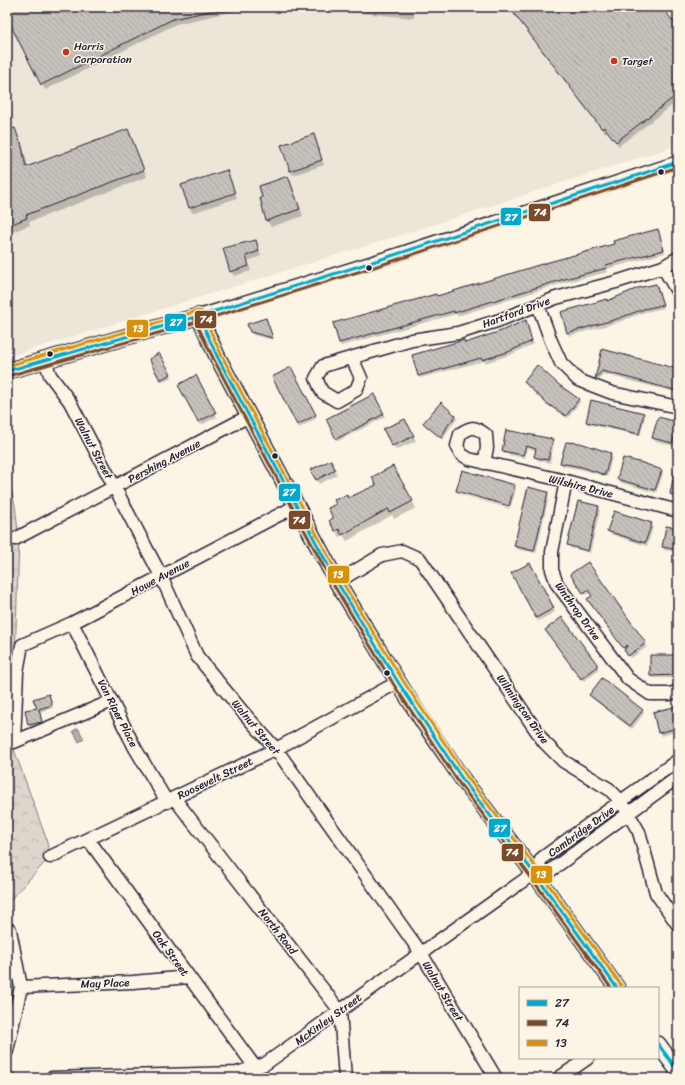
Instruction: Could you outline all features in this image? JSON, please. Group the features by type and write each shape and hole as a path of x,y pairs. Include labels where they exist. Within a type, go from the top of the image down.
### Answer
{"main road":[{"path":"7,371 199,316 217,356 337,582 398,682 424,723 464,780 616,987"},
{"path":"659,1045 678,1071"}],"street":[{"path":"199,316 396,255 678,162"},
{"name":"Hartford Drive","path":"352,358 412,340 458,333 497,321 556,298 616,282 663,267 678,258"},
{"path":"663,267 678,293"},
{"path":"538,305 561,363 578,380 612,393 678,407"},
{"name":"Walnut Street","path":"45,360 49,373 70,402 161,576 197,656 242,711 276,749 421,953 496,1078"},
{"name":"Pershing Avenue","path":"15,539 249,416"},
{"name":"Wilshire Drive","path":"484,463 566,481 678,511"},
{"name":"Wnthrop Drive","path":"566,481 552,552 552,570 557,584 628,679 650,694 670,694 678,691"},
{"name":"Howe Avenue","path":"112,701 14,742 17,672 22,645 72,623 296,506"},
{"name":"Wilmington Drive","path":"337,582 382,555 402,551 420,559 544,742 562,761 609,789 621,801 639,832 656,893 678,925"},
{"name":"Van Riper Place","path":"72,623 135,748 170,800"},
{"name":"Roosevelt Street","path":"50,857 276,749 398,682"},
{"name":"Cambridge Drive","path":"534,874 542,858 678,760"},
{"name":"Cambridge Drive","path":"534,874 550,871 678,776"},
{"name":"North Road","path":"170,800 340,1011"},
{"name":"Oak Street","path":"88,839 255,1067"},
{"name":"McKinley Street","path":"51,1078 237,1073 265,1064 534,874"},
{"path":"7,1051 21,987 10,930"},
{"name":"May Place","path":"21,987 133,982 189,977"},
{"path":"340,1011 345,1078"},
{"path":"559,1078 587,1059"}],"shaded area":[{"path":"7,7 675,7 678,11 678,145 417,230 7,357"}],"green space":[{"path":"7,475 15,505 19,540 12,744 46,838 50,857 10,900 10,930 21,986 7,1048"}],"water":[{"path":"78,728 84,739 79,742 73,731"}],"building":[{"name":"Harris Corporation","path":"7,7 215,7 215,10 173,19 41,85 7,18"},
{"name":"Target","path":"509,7 662,7 678,28 678,94 616,142 604,127 602,129"},
{"path":"15,128 21,142 26,167 128,129 144,170 26,215 27,218 7,226 7,131"},
{"path":"314,134 322,160 290,171 281,145"},
{"path":"227,170 235,193 189,208 181,185"},
{"path":"288,176 300,209 266,221 260,198 262,197 259,186"},
{"path":"658,229 664,250 606,265 607,268 561,280 454,313 454,311 339,343 333,323 436,294 437,296 614,244 613,241"},
{"path":"256,240 259,251 246,256 249,266 230,272 223,248"},
{"path":"656,284 663,305 644,309 617,319 567,333 561,312 607,299 607,301 638,288"},
{"path":"266,318 273,338 250,332 247,324"},
{"path":"526,320 532,341 508,352 482,360 481,358 418,376 412,355 464,340 465,343 501,331"},
{"path":"602,349 678,369 678,391 602,371 595,379"},
{"path":"159,353 171,374 160,380 149,359"},
{"path":"537,365 558,384 579,399 566,416 546,403 524,382"},
{"path":"291,367 316,415 297,425 272,377"},
{"path":"196,375 216,413 198,422 178,385"},
{"path":"374,394 384,414 336,439 326,419"},
{"path":"591,400 644,413 639,434 586,422"},
{"path":"441,402 456,416 448,425 441,438 423,423"},
{"path":"658,417 678,422 678,434 676,433 672,443 652,438"},
{"path":"405,419 414,436 392,446 383,429"},
{"path":"506,430 553,439 548,460 534,457 536,449 526,446 523,455 502,451"},
{"path":"566,442 580,443 611,453 605,475 582,467 560,463"},
{"path":"623,458 662,470 655,490 617,479"},
{"path":"331,460 335,470 316,480 310,470"},
{"path":"393,466 413,501 390,513 388,509 342,535 339,529 335,531 329,521 333,518 328,508 336,504 334,500 347,495 348,498 376,485 372,477"},
{"path":"675,469 678,470 678,496 670,494"},
{"path":"462,470 515,485 509,506 456,491"},
{"path":"528,487 548,492 534,551 514,546"},
{"path":"578,501 599,506 588,551 567,545"},
{"path":"614,511 652,523 645,543 607,531"},
{"path":"666,526 678,528 678,550 662,547"},
{"path":"588,562 646,643 628,656 624,650 628,645 623,648 587,599 592,596 588,590 583,593 570,574"},
{"path":"530,563 554,608 536,618 511,573"},
{"path":"562,617 597,664 597,667 581,679 545,630"},
{"path":"650,655 677,655 677,675 650,676"},
{"path":"602,678 643,710 630,726 589,695"},
{"path":"49,694 52,705 39,709 42,722 28,725 25,710 37,708 33,699"},
{"path":"678,706 678,728 658,733 653,712"}],"transit line":[{"name":"27","path":"7,371 199,316 385,258 678,162"},
{"name":"74","path":"8,376 200,321 387,263 678,167"},
{"name":"13","path":"7,366 198,311 202,312 221,354 341,580 402,679 467,777 538,870 621,985"},
{"name":"27","path":"199,316 217,356 337,582 398,682 463,780 534,873 616,987"},
{"name":"74","path":"194,318 213,358 333,584 394,685 459,783 530,876 610,987"},
{"name":"27","path":"659,1045 678,1071"}],"place":[{"name":"Harris Corporation","path":"66,52"},
{"name":"Target","path":"614,61"}]}
